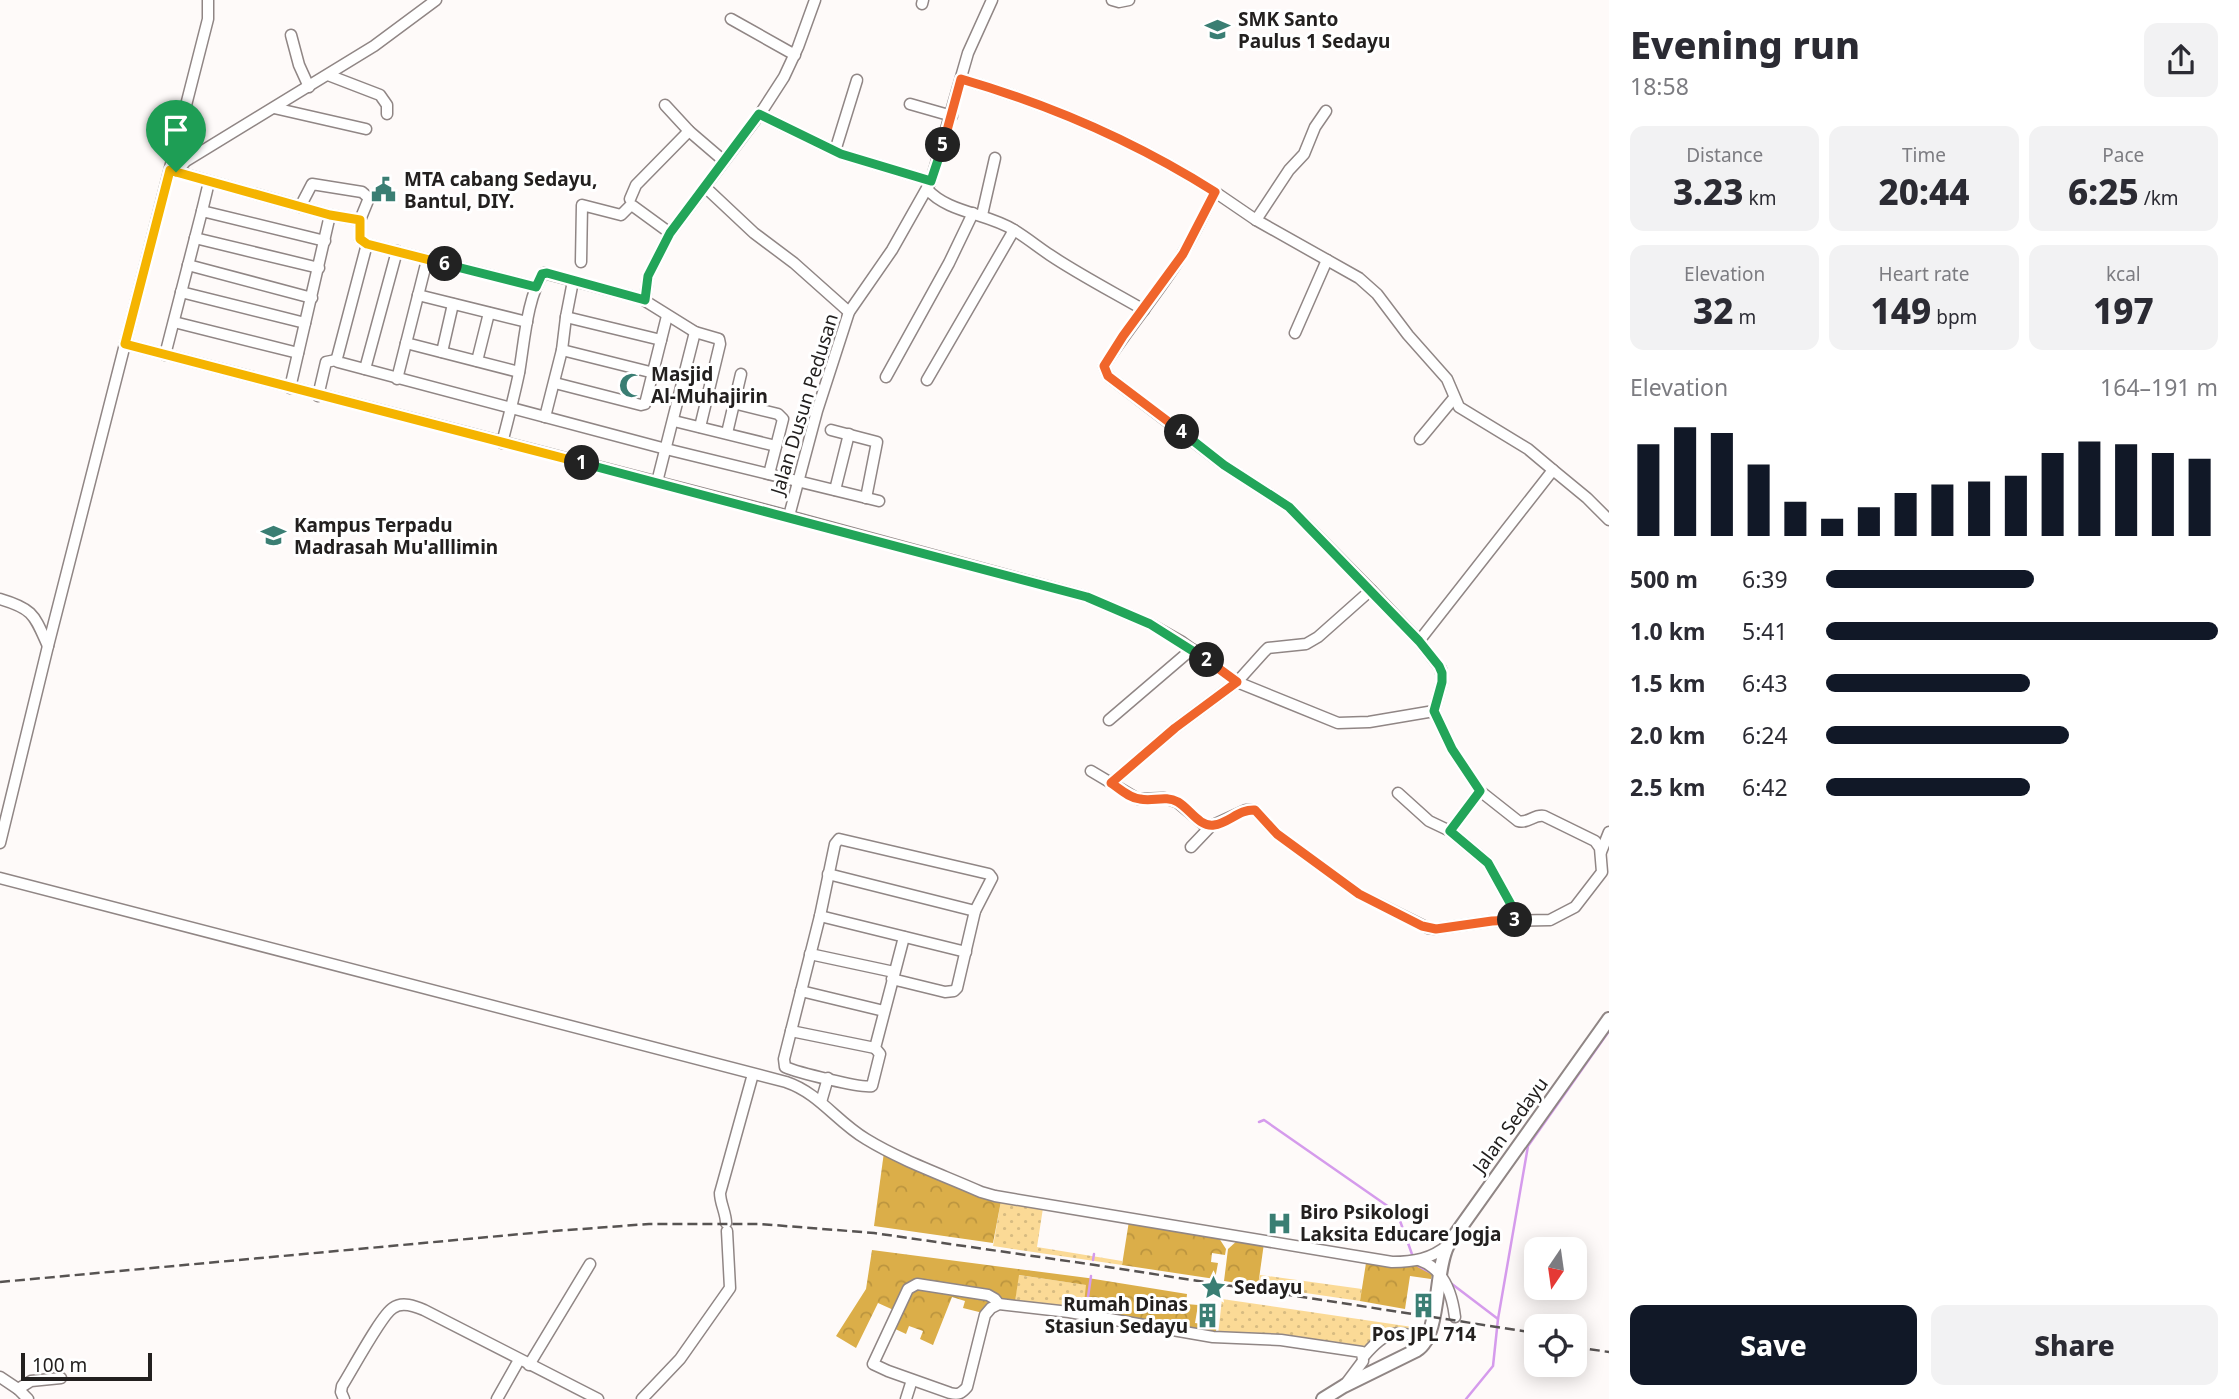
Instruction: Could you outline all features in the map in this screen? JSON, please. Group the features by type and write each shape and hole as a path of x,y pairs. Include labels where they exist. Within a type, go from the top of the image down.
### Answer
{"street":[{"path":"0,843 125,344 173,171 208,19 208,0"},
{"path":"173,171 374,46 436,0"},
{"path":"645,300 648,276 670,233 784,77 815,0"},
{"name":"Jalan Dusun Pedusan","path":"789,516 817,411 849,312 892,250 929,185 980,23 992,0"},
{"path":"731,19 795,54"},
{"path":"290,35 309,87"},
{"path":"328,75 380,95 387,104 387,114"},
{"path":"961,79 1040,103 1104,131 1170,164 1256,220 1359,278 1377,294 1408,335 1447,379 1459,407 1528,449 1609,520"},
{"path":"835,151 858,80"},
{"path":"910,104 951,116"},
{"path":"664,106 724,161"},
{"path":"274,108 366,129"},
{"path":"1256,220 1289,170 1304,153 1315,127 1326,111"},
{"path":"759,114 835,151 929,185 935,198 1014,230 1050,255 1144,310"},
{"path":"629,199 636,186 689,131"},
{"path":"886,377 977,214 995,158"},
{"path":"173,171 330,215 360,220"},
{"path":"165,355 209,182"},
{"path":"300,207 312,184 362,192 369,198 360,220 360,239 367,244 536,287"},
{"path":"705,187 754,233 794,263 849,312"},
{"path":"1191,847 1211,826 1246,810 1255,810 1277,834 1359,894 1422,926 1436,929 1519,919 1539,922 1562,915 1574,907 1605,874 1601,852 1595,841 1544,816 1524,822 1518,821 1480,791 1452,749 1436,715 1442,682 1439,666 1371,590 1289,507 1224,465 1106,374 1104,366 1183,254 1215,192"},
{"path":"581,262 582,205 620,215 631,206 670,233"},
{"path":"202,211 325,241"},
{"path":"290,388 330,215"},
{"path":"927,380 1014,230"},
{"path":"195,238 319,268"},
{"path":"337,360 367,244"},
{"path":"365,369 397,251"},
{"path":"397,379 427,260"},
{"path":"1295,333 1327,260"},
{"path":"188,265 312,298"},
{"path":"502,443 519,372 527,322 536,287 544,273 645,300 695,332 716,337 720,344 700,426"},
{"path":"545,417 562,350 573,281"},
{"path":"181,292 305,323"},
{"path":"418,295 527,322"},
{"path":"442,352 453,303"},
{"path":"477,361 489,313"},
{"path":"555,383 643,405 646,403 667,316"},
{"path":"566,317 661,340"},
{"path":"174,321 298,353"},
{"path":"657,482 695,332"},
{"path":"406,343 519,372"},
{"path":"125,344 789,516 1098,601 1150,624 1192,649 1237,682 1338,723 1436,715"},
{"path":"562,350 654,373"},
{"path":"318,396 326,362 337,360 397,379 666,449 879,501"},
{"path":"727,433 741,374"},
{"path":"1420,439 1454,398"},
{"path":"733,403 781,416 783,422 769,474"},
{"path":"674,421 776,446"},
{"path":"831,430 876,441 878,444 866,498"},
{"path":"835,490 849,434"},
{"path":"1419,641 1553,470"},
{"path":"1115,779 1175,728 1237,682 1268,648 1300,645 1318,637 1371,590"},
{"path":"0,599 22,606 31,613 48,646"},
{"path":"1109,720 1192,649"},
{"path":"1091,771 1115,779 1138,799 1164,798 1177,802 1202,823 1211,826"},
{"path":"1450,831 1480,791"},
{"path":"1398,793 1429,821 1450,831 1488,863 1519,919"},
{"path":"1601,852 1609,832"},
{"path":"791,1031 875,1048 880,1054 874,1083 870,1087 788,1069 783,1064 836,840 843,838 989,874 992,878 975,911 957,988 954,991 946,992 810,954"},
{"path":"828,874 975,911"},
{"path":"0,878 786,1082 807,1090 850,1128 876,1145 988,1194 1392,1262 1418,1260 1433,1255 1448,1245"},
{"path":"820,916 965,952"},
{"path":"875,1048 904,937"},
{"path":"801,991 884,1011"},
{"name":"Jalan Sedayu","path":"1428,1340 1443,1258 1448,1245 1609,1019"},
{"path":"642,1399 680,1359 730,1288 726,1212 720,1193 753,1074"},
{"path":"807,1090 810,1074"},
{"path":"821,1102 828,1078"},
{"path":"1418,1260 1430,1265 1440,1274 1449,1290 1455,1317"},
{"path":"497,1399 590,1264"},
{"path":"967,1387 957,1394 873,1364 911,1285 988,1295 995,1298 999,1304"},
{"path":"963,1399 985,1315 999,1304 1069,1312 1213,1337 1281,1340 1357,1351 1364,1356"},
{"path":"344,1399 342,1386 380,1324 392,1308 402,1305 424,1310 598,1399"},
{"path":"1344,1386 1361,1365 1364,1356 1387,1335 1408,1335 1428,1340"},
{"path":"1323,1399 1417,1350 1428,1340"},
{"path":"0,1377 28,1399"},
{"path":"18,1389 31,1381 61,1378"},
{"path":"906,1399 912,1380"}],"shaded area":[{"path":"1001,1201 1043,1208 1037,1247 1122,1261 1122,1265 993,1246"},
{"path":"1018,1275 1087,1285 1083,1312 1015,1302"},
{"path":"1260,1275 1362,1289 1360,1301 1258,1286"},
{"path":"1222,1299 1426,1329 1424,1335 1396,1330 1385,1331 1362,1350 1218,1335"}],"green space":[{"path":"884,1152 1001,1201 993,1243 874,1226"},
{"path":"1129,1221 1217,1235 1226,1249 1225,1255 1212,1253 1211,1262 1218,1263 1215,1279 1122,1265"},
{"path":"1239,1239 1264,1243 1258,1286 1224,1281 1228,1249"},
{"path":"872,1250 1088,1278 1187,1294 1186,1304 1198,1305 1195,1323 1217,1326 1215,1335 1083,1312 1086,1285 1019,1275 1015,1302 983,1313 963,1308 965,1301 952,1297 933,1345 920,1339 923,1331 909,1326 906,1334 891,1327 898,1312 878,1303 856,1348 836,1336 866,1289"},
{"path":"1366,1263 1396,1268 1420,1264 1433,1272 1431,1279 1410,1276 1405,1309 1360,1301"}],"waterway":[{"path":"1466,1399 1493,1366 1498,1319 1528,1146 1609,1031"},
{"path":"1259,1122 1264,1120 1389,1207 1399,1218 1413,1257"},
{"path":"1093,1260 1094,1254"},
{"path":"1418,1266 1435,1275"},
{"path":"1086,1311 1091,1276"},
{"path":"1448,1281 1498,1319"}],"railway":[{"path":"0,1282 554,1231 649,1224 760,1224 874,1233 1524,1331"},
{"path":"1587,1349 1609,1352"}],"place":[{"name":"SMK Santo Paulus 1 Sedayu","path":"1218,30"},
{"name":"MTA cabang Sedayu, Bantul, DIY.","path":"384,190"},
{"name":"Masjid Al-Muhajirin","path":"631,385"},
{"name":"Kampus Terpadu Madrasah Mu'alllimin","path":"274,536"},
{"name":"Biro Psikologi Laksita Educare Jogja","path":"1280,1223"},
{"name":"Sedayu","path":"1214,1287"},
{"name":"Pos JPL 714","path":"1424,1306"},
{"name":"Rumah Dinas Stasiun Sedayu","path":"1208,1315"}],"route":[{"path":"961,79 1040,103 1170,164 1215,192 1183,254 1123,336 1104,370 1108,376 1224,465 1289,507 1371,590 1439,666 1442,682 1434,711 1452,749 1480,791 1450,831 1488,863 1519,919 1436,929 1422,926 1359,894 1277,834 1255,810 1246,810 1211,826 1202,823 1177,802 1164,798 1138,799 1111,783 1175,728 1237,682 1182,642 1115,607 789,516 125,344 170,170 176,172 330,215 360,220 360,239 367,244 536,287 542,274 547,273 645,300 648,276 670,233 759,114 841,154 931,181 961,79"}]}
